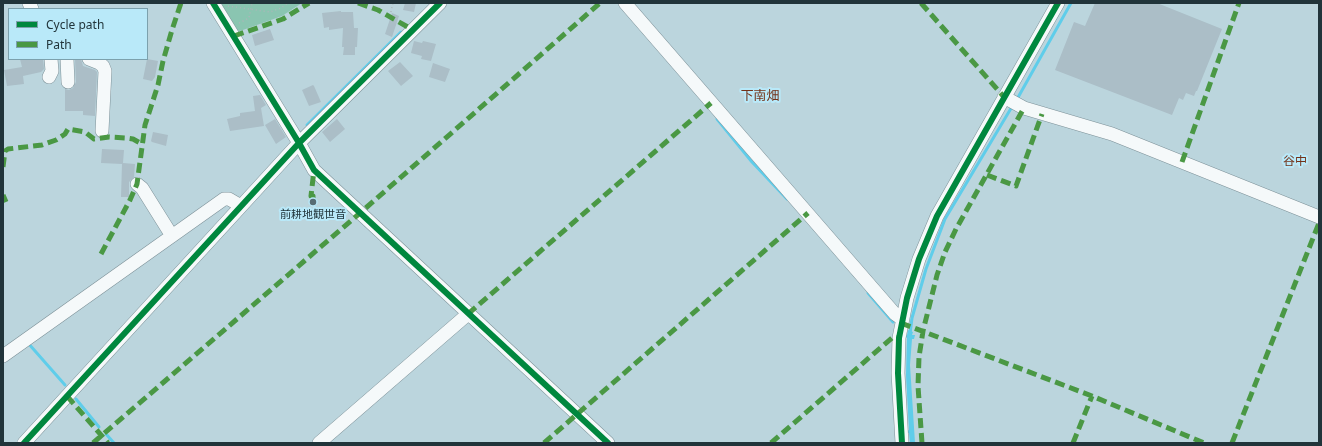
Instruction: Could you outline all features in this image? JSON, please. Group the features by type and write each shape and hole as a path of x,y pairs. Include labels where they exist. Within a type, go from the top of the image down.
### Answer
{"street":[{"path":"24,443 299,144 440,3"},
{"path":"625,3 895,314 902,319"},
{"path":"902,443 898,373 899,338 912,279 929,232 941,209 1006,98 1058,3"},
{"path":"219,4 229,28 314,170 608,443"},
{"path":"49,77 52,71 51,60"},
{"path":"67,60 68,82"},
{"path":"92,60 104,66 105,71 102,131"},
{"path":"1006,98 1020,106 1112,134 1319,217"},
{"path":"137,184 142,188 172,236"},
{"path":"3,356 224,199 229,199 241,206"},
{"path":"319,443 468,314"}],"path":[{"path":"229,28 249,18 252,3"},
{"path":"219,4 270,12 281,8 288,3"},
{"path":"390,16 393,3"}],"green space":[{"path":"219,3 302,3 282,16 240,31 235,30"}],"water":[{"path":"908,330 913,332 912,335 915,335 914,339 912,339 910,365 915,443 910,443 909,433 907,433 909,430 906,375 907,338 905,336 907,335"}],"building":[{"path":"405,3 416,3 414,12 403,10"},
{"path":"1095,3 1157,3 1222,29 1197,91 1194,96 1186,93 1183,100 1179,98 1172,115 1055,70 1074,22 1085,26"},
{"path":"341,11 353,12 354,28 358,28 355,55 343,55 343,28 329,30 329,27 324,28 322,13"},
{"path":"392,13 399,16 392,37 385,34"},
{"path":"270,29 274,40 255,46 252,35"},
{"path":"414,41 422,43 423,41 436,44 431,61 421,59 422,56 411,53"},
{"path":"20,60 43,60 44,69 41,72 23,76 24,84 7,86 4,70 22,67"},
{"path":"75,60 81,60 83,66 97,72 95,116 83,115 83,111 65,111 65,89 69,90 73,88 76,82"},
{"path":"147,60 158,61 155,77 152,81 143,79"},
{"path":"400,62 413,76 401,86 388,71"},
{"path":"433,63 450,69 445,82 429,77"},
{"path":"313,85 321,102 309,106 302,90"},
{"path":"260,95 266,105 261,108 264,126 230,131 227,119 240,116 240,113 255,111 253,96"},
{"path":"275,119 286,137 276,144 265,125"},
{"path":"337,119 345,129 330,142 322,132"},
{"path":"153,132 168,135 166,146 151,141"},
{"path":"102,149 124,150 123,163 135,164 134,177 129,182 129,197 121,197 122,164 101,163"}],"waterway":[{"path":"1016,101 1071,3"},
{"path":"307,125 401,32"},
{"path":"910,334 912,318 926,269 945,219 1013,105"},
{"path":"717,119 752,162 787,199"},
{"path":"868,293 893,322"},
{"path":"28,343 65,385"},
{"path":"76,399 99,427"},
{"path":"106,434 114,443"}],"marked path":[{"path":"101,254 137,184 145,125 181,3"},
{"path":"234,36 283,19 309,3"},
{"path":"358,3 378,10 413,30"},
{"path":"93,443 360,213 600,3"},
{"path":"921,3 1004,97"},
{"path":"1182,162 1239,3"},
{"path":"468,314 711,103"},
{"path":"922,443 918,386 919,357 923,331 937,275 945,252 956,229 1024,108"},
{"path":"987,175 1016,186 1042,114"},
{"path":"3,167 5,151 8,149 42,145 56,140 65,134 68,129 85,132 94,139 109,137 126,138 133,139 142,144"},
{"path":"313,199 313,196 311,196 314,170"},
{"path":"3,195 6,202"},
{"path":"544,443 808,213"},
{"path":"1232,443 1319,223"},
{"path":"901,323 1092,396 1204,443"},
{"path":"771,443 893,337 899,338"},
{"path":"67,396 108,443"},
{"path":"1073,443 1092,396"}],"cycle path":[{"path":"213,3 314,170 608,443"},
{"path":"24,443 299,143 440,3"},
{"path":"902,443 898,373 899,338 907,298 919,259 937,216 1058,3"}],"place":[{"name":"前耕地観世音","path":"313,202"}],"district":[{"name":"下南畑","path":"760,96"},
{"name":"谷中","path":"1295,162"}]}
